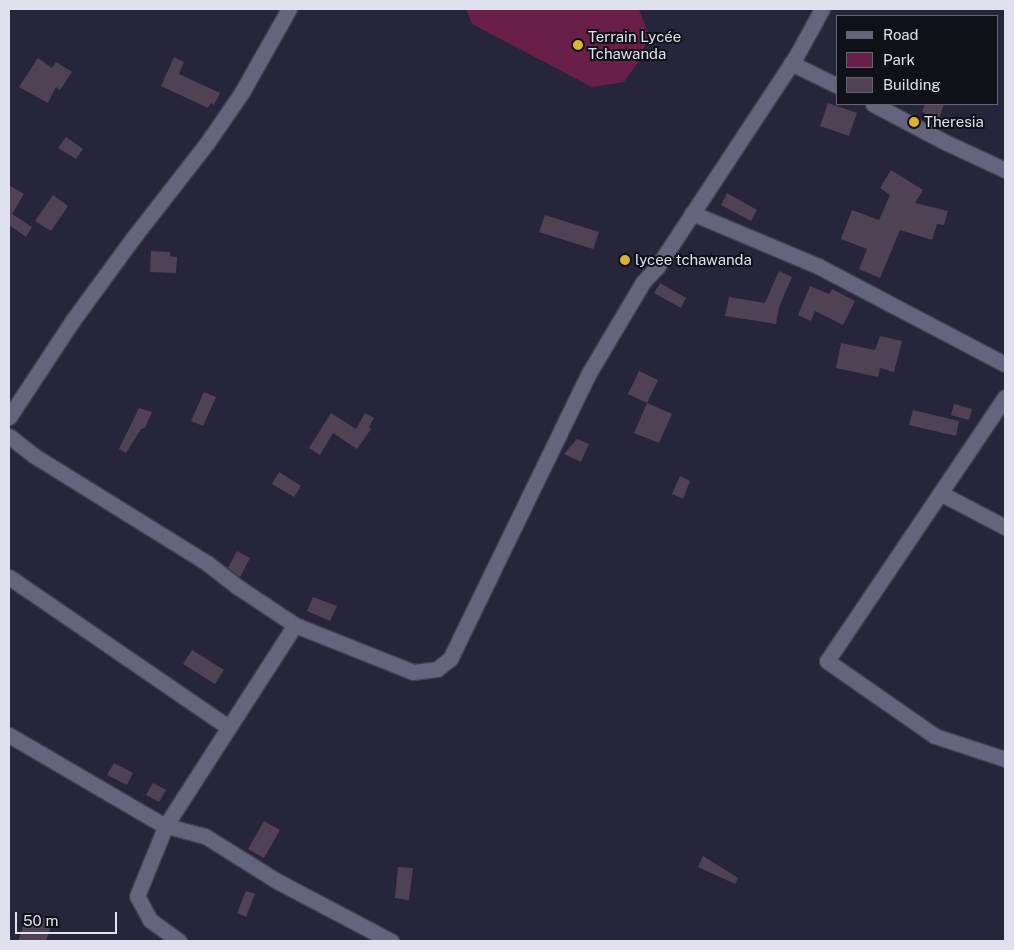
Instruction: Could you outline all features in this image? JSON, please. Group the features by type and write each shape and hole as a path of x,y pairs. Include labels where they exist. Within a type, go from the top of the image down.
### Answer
{"street":[{"path":"9,417 73,320 133,238 207,143 237,100 289,9"},
{"path":"9,436 33,455 207,563 238,587 295,625 413,672 437,669 450,659 589,373 643,282 657,267 791,64 822,9"},
{"path":"791,64 836,85"},
{"path":"875,105 945,142 1005,170"},
{"path":"692,213 818,266 1005,364"},
{"path":"1005,397 827,661 935,736 1005,759"},
{"path":"940,493 1005,527"},
{"path":"9,577 228,727"},
{"path":"179,941 150,920 137,896 166,825 295,625"},
{"path":"9,735 166,825 205,836 277,881 391,941"}],"green space":[{"name":"Terrain Lycée Tchawanda","path":"466,9 636,9 639,10 648,32 642,57 624,82 592,87 472,24"}],"building":[{"path":"174,57 184,62 179,74 220,93 214,105 211,103 208,108 161,86"},
{"path":"38,58 52,68 56,62 72,72 60,90 56,87 48,103 19,87"},
{"path":"828,103 857,113 849,136 820,126"},
{"path":"925,105 944,105 939,119 922,112"},
{"path":"66,137 83,149 76,159 58,148"},
{"path":"891,170 923,190 915,203 948,211 944,225 937,224 932,240 900,230 880,278 859,269 867,249 841,239 852,210 879,220 890,195 880,188"},
{"path":"9,185 24,194 12,214 32,227 26,237 9,225"},
{"path":"727,193 757,210 751,221 721,205"},
{"path":"53,195 68,206 51,231 35,221"},
{"path":"545,215 599,232 593,249 539,232"},
{"path":"151,251 170,252 170,256 177,257 176,273 150,272"},
{"path":"779,271 792,277 779,307 776,324 725,316 729,297 765,303"},
{"path":"660,283 686,298 681,308 654,293"},
{"path":"810,286 829,294 832,289 855,301 843,325 815,311 811,321 798,315"},
{"path":"880,336 902,341 894,372 880,368 878,377 836,368 841,343 875,350"},
{"path":"639,371 658,380 647,403 628,394"},
{"path":"204,392 216,397 203,426 191,421"},
{"path":"647,403 672,414 659,443 634,433"},
{"path":"954,404 972,409 969,420 951,415"},
{"path":"139,408 152,412 145,428 141,429 126,453 119,449"},
{"path":"913,410 959,421 956,436 909,425"},
{"path":"331,413 356,429 365,413 374,418 369,427 371,429 357,449 333,433 320,455 309,448"},
{"path":"577,439 589,444 581,462 564,454"},
{"path":"279,472 301,486 294,497 272,484"},
{"path":"680,476 690,481 683,499 672,494"},
{"path":"237,551 250,558 240,577 228,568"},
{"path":"313,597 337,606 330,621 307,611"},
{"path":"192,650 224,670 215,684 183,664"},
{"path":"114,763 133,773 127,785 107,775"},
{"path":"153,783 166,790 159,802 146,795"},
{"path":"264,821 280,830 264,858 248,849"},
{"path":"703,856 738,878 735,884 698,867"},
{"path":"398,867 413,868 409,900 395,898"},
{"path":"246,891 255,894 246,917 237,913"},
{"path":"28,912 53,921 46,941 18,941"}],"place":[{"name":"Terrain Lycée Tchawanda","path":"578,45"},
{"name":"Theresia","path":"914,122"},
{"name":"lycee tchawanda","path":"625,260"}]}
